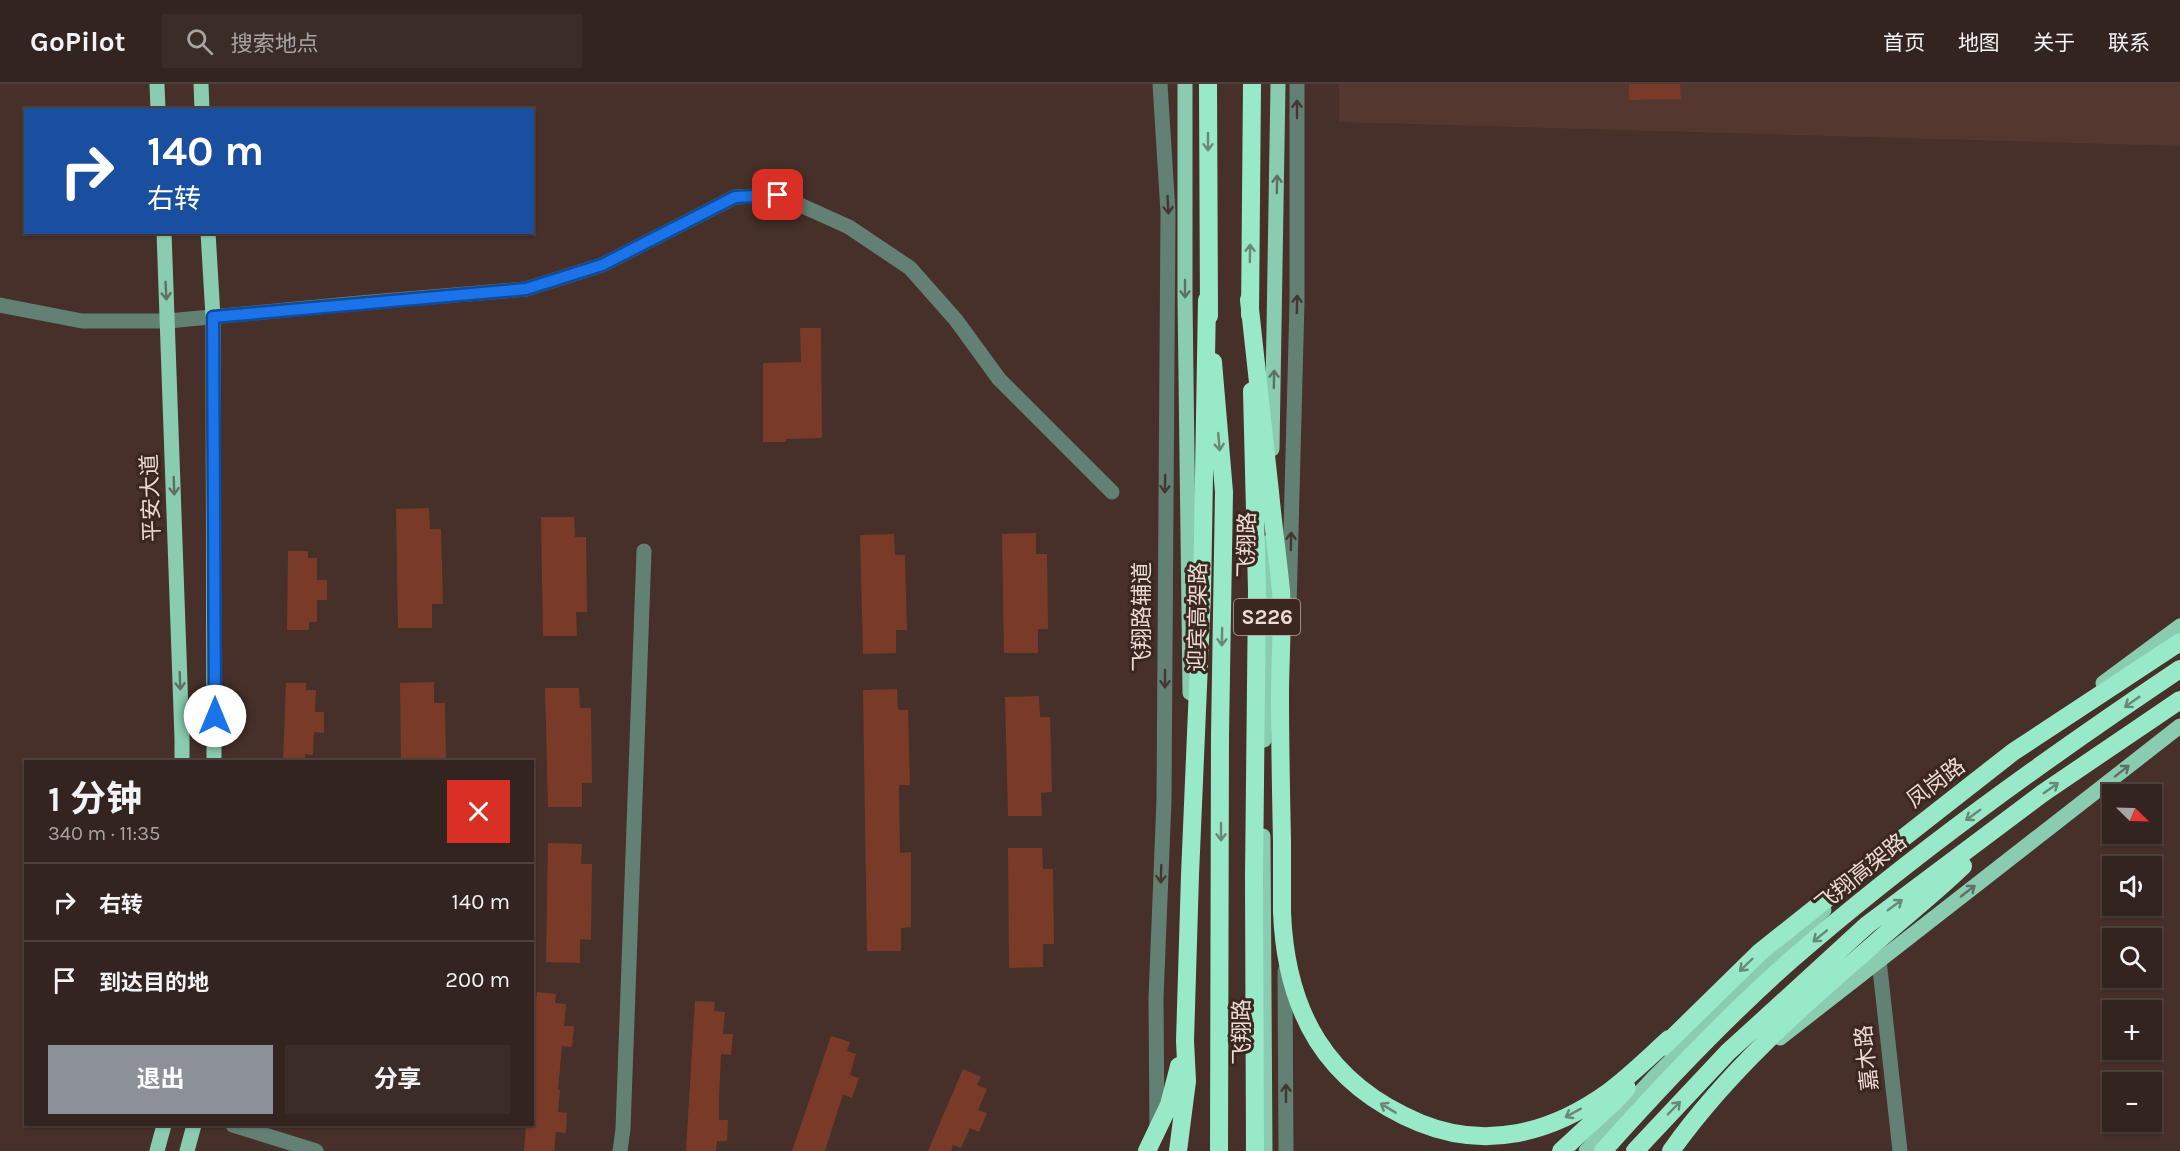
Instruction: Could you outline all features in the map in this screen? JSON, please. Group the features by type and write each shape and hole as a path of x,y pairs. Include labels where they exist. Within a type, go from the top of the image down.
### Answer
{"highway":[{"name":"迎宾高架路","path":"1208,84 1207,300 1224,492 1220,735 1219,1151"},
{"path":"1252,84 1249,300 1257,591 1254,877 1255,1151"},
{"path":"1178,1151 1187,1081 1185,1041 1202,593 1207,300"},
{"path":"1249,300 1281,592 1282,914 1291,976 1302,1012 1316,1040 1339,1070 1365,1094 1394,1112 1425,1125 1451,1132 1492,1136 1514,1135 1544,1128 1607,1093 1669,1040 1760,952 2013,752 2180,642"},
{"name":"飞翔高架路","path":"1603,1151 1707,1039 1791,961 1962,823 2180,669"},
{"name":"飞翔高架路","path":"1635,1151 1728,1052 1858,933 2043,793 2180,700"},
{"path":"1672,1151 1719,1089 1739,1067 1820,990 1937,892 2002,826"},
{"path":"1561,1151 1613,1103 1669,1040"},
{"path":"1147,1151 1169,1105 1185,1041"}],"main road":[{"path":"157,84 158,108"},
{"path":"201,84 202,108"},
{"path":"1183,1151 1191,792 1185,298 1185,84"},
{"name":"飞翔路","path":"1265,1151 1263,792 1276,303 1278,84"},
{"name":"平安大道","path":"164,234 182,760"},
{"path":"208,234 213,317 214,760"},
{"name":"凤岗路","path":"1586,1151 1654,1077 1880,854 2180,626"},
{"path":"1672,1151 1779,1040 2180,726"},
{"path":"157,1151 164,1126"},
{"path":"187,1151 194,1126"}],"street":[{"name":"飞翔路辅道","path":"1157,1151 1156,998 1164,800 1168,223 1160,84"},
{"path":"1286,1151 1285,789 1297,302 1297,84"},
{"path":"0,304 82,321 168,321 526,289 602,265 735,197 778,195 849,226 910,268 956,320 999,379 1112,492"},
{"path":"620,1151 623,1129 644,551"},
{"name":"嘉木路","path":"1879,960 1900,1151"},
{"path":"236,1126 316,1151"}],"shaded area":[{"path":"1339,84 2180,84 2180,146 1339,122"}],"building":[{"path":"1629,84 1680,84 1681,99 1629,100"},
{"path":"800,328 821,328 822,438 763,442 763,363 801,362"},
{"path":"429,508 430,529 441,529 443,604 432,604 432,628 398,628 396,509"},
{"path":"541,517 574,517 575,537 586,537 587,612 576,612 577,636 543,636"},
{"path":"1036,533 1036,554 1047,554 1048,629 1038,629 1038,653 1004,653 1002,534"},
{"path":"894,534 895,555 905,555 907,630 896,630 896,653 863,654 860,535"},
{"path":"288,551 308,551 308,558 317,558 317,580 327,580 327,600 317,600 317,622 309,622 309,630 287,630"},
{"path":"434,682 434,703 445,703 446,760 401,760 400,683"},
{"path":"286,683 306,683 306,690 316,690 315,712 324,712 324,733 314,732 313,755 305,754 305,760 283,760"},
{"path":"545,688 579,688 580,708 591,708 592,783 582,783 582,807 548,807"},
{"path":"897,689 898,710 908,710 910,785 899,785 900,853 911,852 911,927 901,928 901,951 867,951 863,690"},
{"path":"1039,696 1040,717 1050,717 1052,792 1041,793 1042,816 1008,816 1005,697"},
{"path":"548,843 582,844 581,864 592,864 591,940 580,939 580,963 546,962"},
{"path":"1008,848 1042,848 1043,869 1053,869 1054,944 1043,944 1043,967 1009,968"},
{"path":"537,992 556,994 555,1003 566,1004 564,1026 574,1026 572,1047 562,1046 558,1090 560,1090 558,1112 567,1113 566,1133 556,1132 554,1151 524,1151 526,1126 534,1126 534,1024"},
{"path":"695,1001 715,1002 714,1011 725,1012 723,1034 733,1034 731,1055 721,1054 719,1120 728,1120 727,1141 717,1141 716,1151 686,1151"},
{"path":"831,1036 850,1042 847,1051 856,1054 850,1075 859,1078 852,1098 843,1094 825,1151 792,1151"},
{"path":"963,1069 981,1077 977,1085 987,1089 978,1110 987,1113 979,1132 970,1128 961,1148 953,1145 951,1151 928,1151"}],"route":[{"path":"215,716 213,317 526,289 602,265 735,197 778,195"}]}
